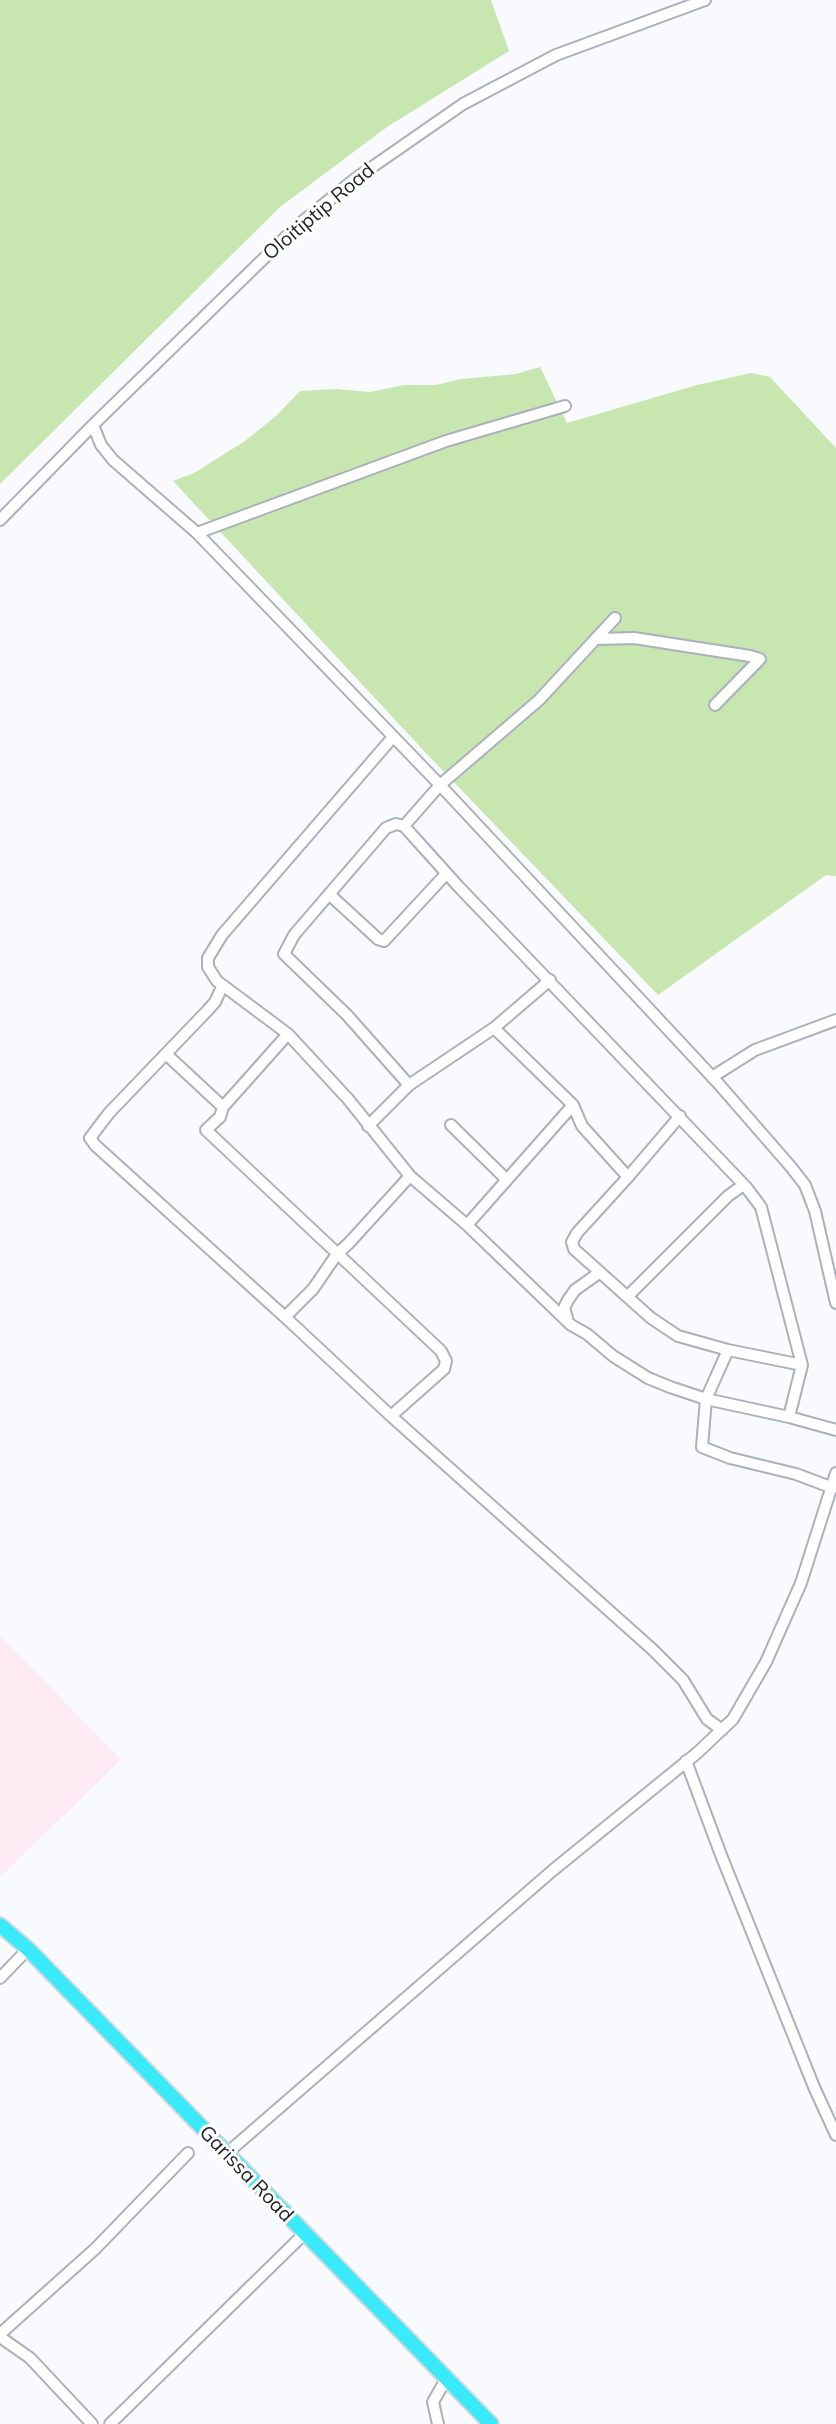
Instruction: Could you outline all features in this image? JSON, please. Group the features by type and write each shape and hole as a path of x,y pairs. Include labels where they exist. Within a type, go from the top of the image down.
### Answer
{"highway":[{"name":"Garissa Road","path":"0,1925 28,1949 491,2424"}],"street":[{"name":"Oloitiptip Road","path":"0,520 297,226 355,179 463,104 556,55 705,0"},
{"path":"197,533 446,441 565,406"},
{"path":"93,425 101,445 113,460 197,533 440,785 712,1077 805,1185 821,1233 836,1303"},
{"path":"404,826 440,785 539,700 615,618"},
{"path":"596,639 634,638 760,659 715,705"},
{"path":"393,737 217,942 208,958 208,967 222,987 288,1034 348,1099 410,1176 467,1225 571,1325 640,1373 706,1399 836,1430"},
{"path":"409,1085 347,1015 284,954 294,935 329,894 386,828 396,824 404,826 446,874 680,1116 761,1207 802,1365 789,1417"},
{"path":"329,894 384,941 446,874"},
{"path":"368,1126 409,1085 494,1028 550,980"},
{"path":"222,987 215,1002 109,1113 90,1138 391,1416 652,1649 683,1680 707,1719 722,1730"},
{"path":"712,1077 755,1050 836,1020"},
{"path":"494,1028 573,1105 582,1126 628,1177"},
{"path":"288,1034 206,1130 441,1351 446,1361 444,1369 391,1416"},
{"path":"166,1054 223,1107"},
{"path":"467,1225 573,1105"},
{"path":"680,1116 577,1233 572,1242 574,1249 651,1318 678,1336 802,1365"},
{"path":"451,1125 506,1179"},
{"path":"285,1317 313,1289 337,1254 410,1176"},
{"path":"628,1296 728,1196 742,1186 746,1187"},
{"path":"571,1325 564,1311 568,1300 575,1290 599,1273"},
{"path":"728,1350 706,1399 702,1447 833,1488"},
{"path":"226,2154 552,1871 722,1730 743,1702 766,1662 801,1583 836,1473"},
{"path":"686,1761 814,2087 836,2135"},
{"path":"0,1978 28,1949"},
{"path":"92,2424 30,2358 0,2335 95,2249 188,2153"},
{"path":"110,2424 304,2234"},
{"path":"438,2424 433,2402 446,2379"}],"shaded area":[{"path":"0,1635 121,1760 1,1876 0,1875"}],"green space":[{"path":"0,0 491,0 509,51 387,127 280,207 0,484"},
{"path":"540,367 567,423 697,385 751,373 770,377 836,448 836,876 826,875 658,995 425,752 173,481 194,473 245,441 300,391 336,389 370,392 404,385 436,385 461,379 516,374"}]}
